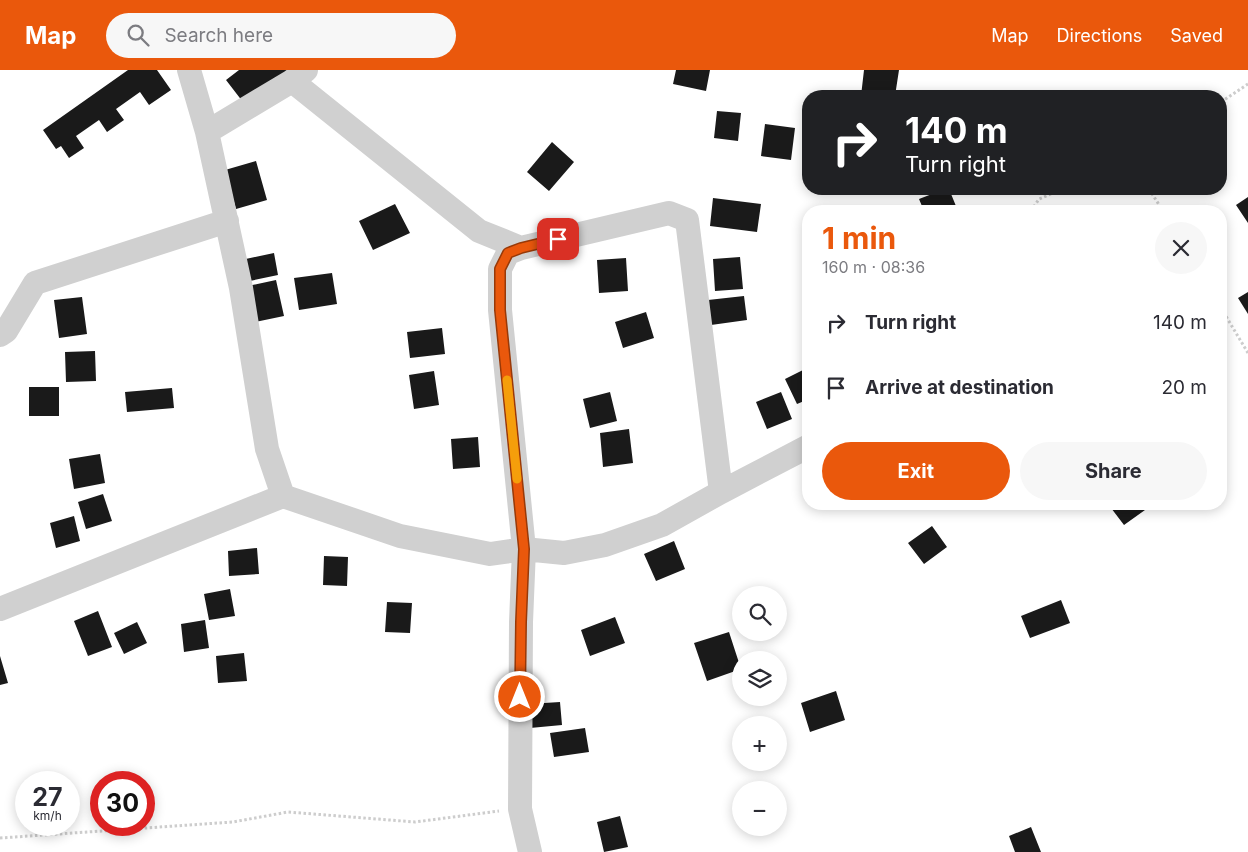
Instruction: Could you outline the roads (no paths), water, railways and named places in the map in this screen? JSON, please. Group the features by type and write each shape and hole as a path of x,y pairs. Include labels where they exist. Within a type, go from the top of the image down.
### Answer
{"street":[{"path":"189,70 207,132 241,288 267,449 283,496"},
{"path":"207,132 299,75 479,231 521,248"},
{"path":"530,852 520,809 521,622 524,549 500,302 500,269 508,253 521,248 669,213 687,220 721,492"},
{"path":"0,335 6,331 35,283 227,221"},
{"path":"0,608 283,496 400,536 490,554 524,549 564,553 605,545 662,525 802,450"}]}
